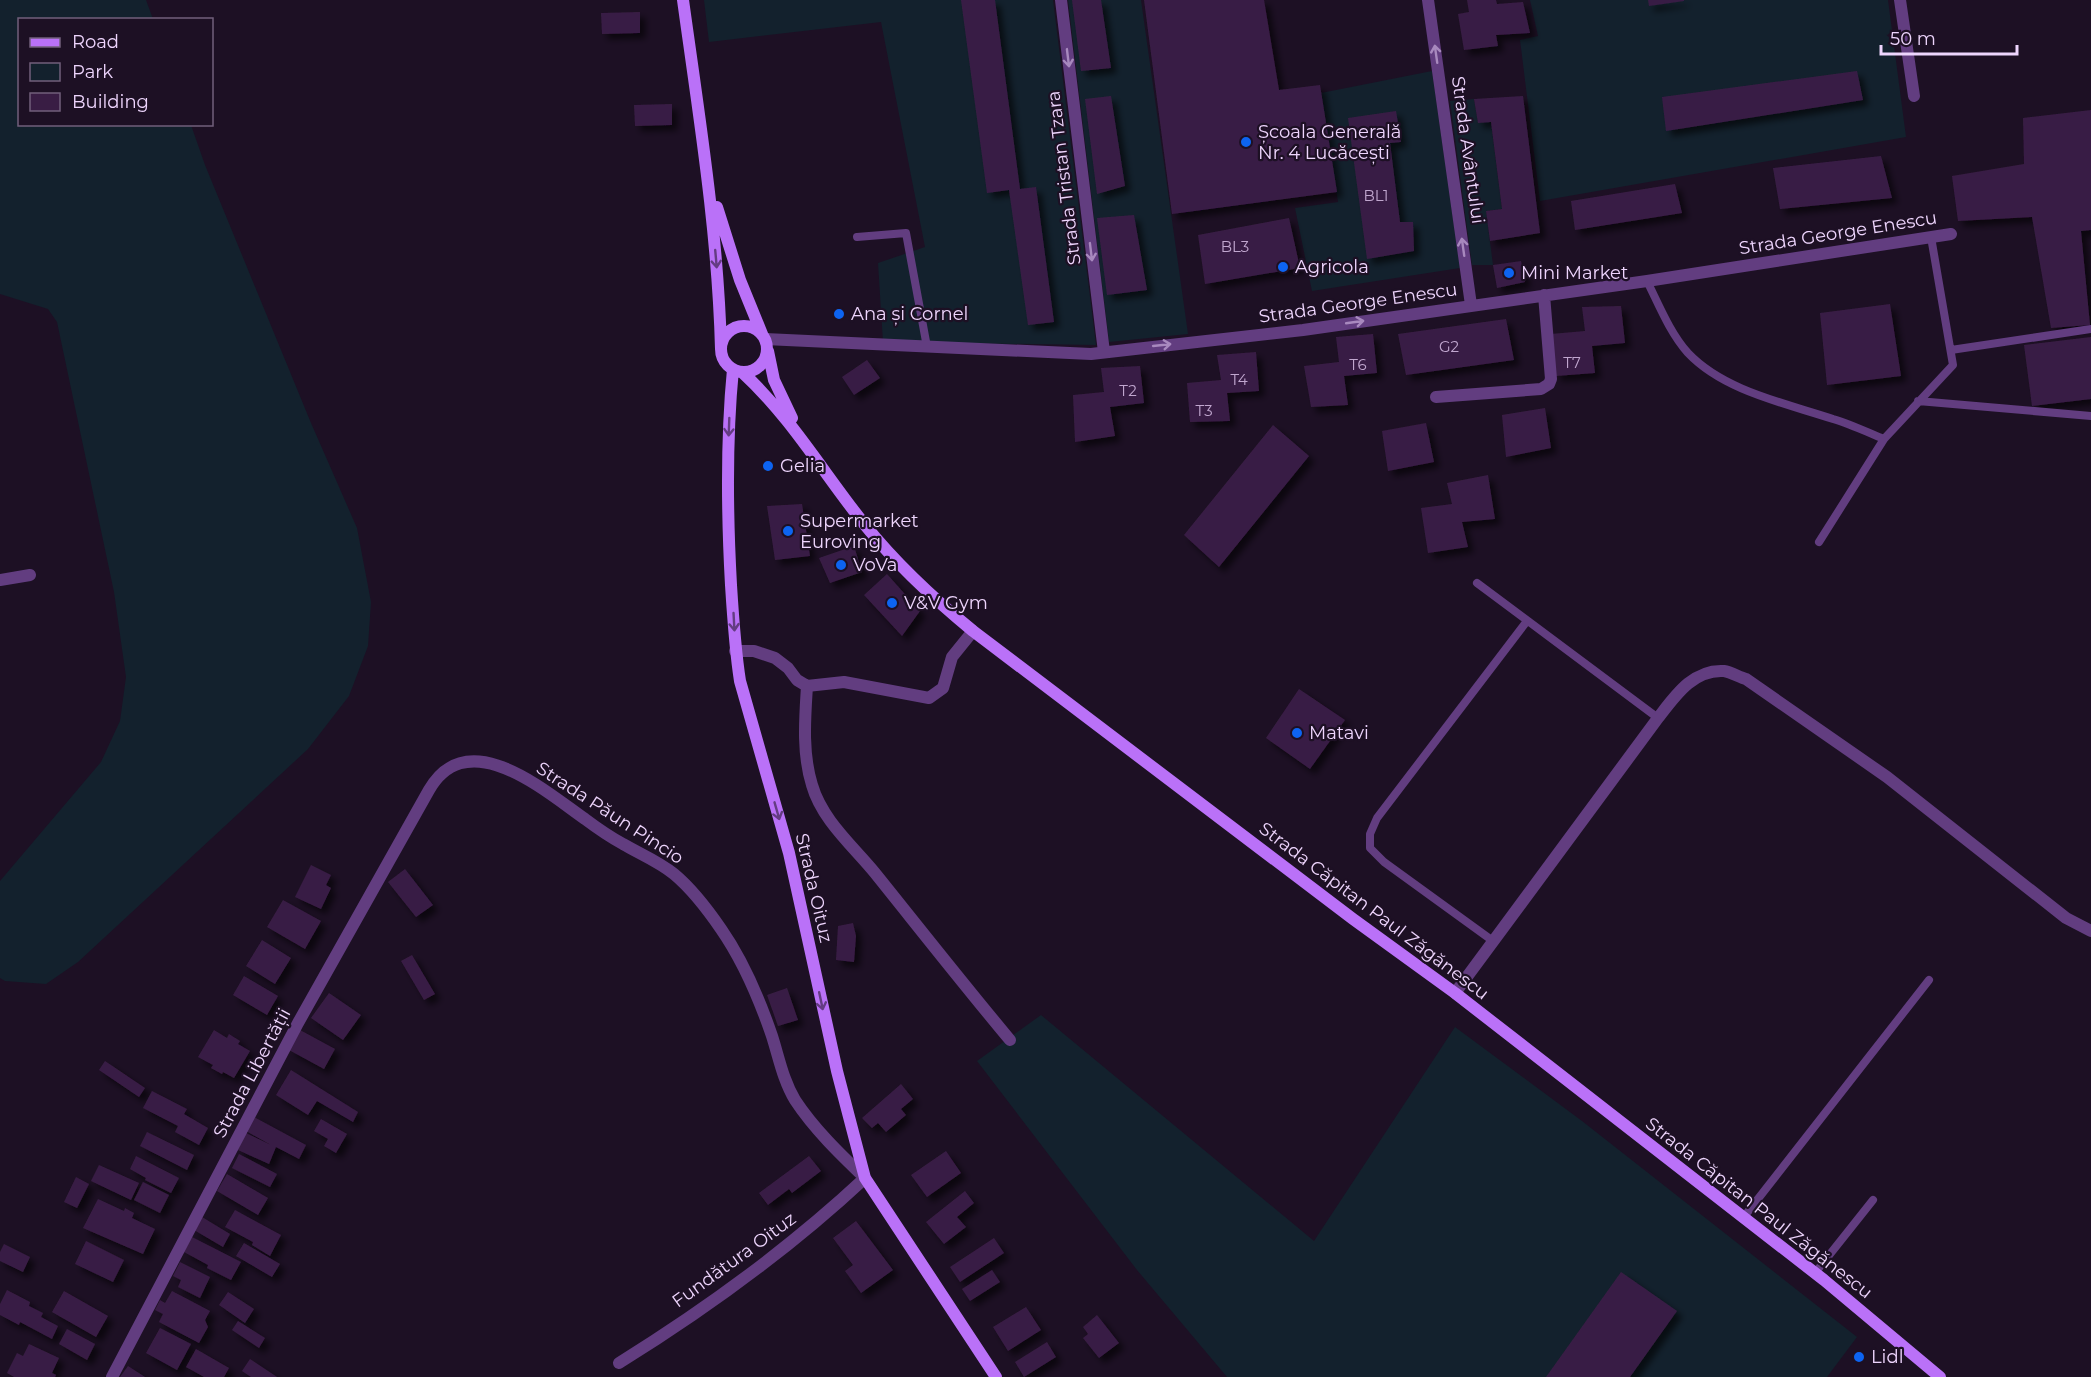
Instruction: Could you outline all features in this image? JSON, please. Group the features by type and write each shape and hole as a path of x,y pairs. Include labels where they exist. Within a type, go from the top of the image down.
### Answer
{"main road":[{"name":"Strada Căpitan Paul Zăgănescu","path":"683,0 709,180 718,279 721,349 727,364 767,397 880,544 917,582 973,631 1353,919 1455,993 1815,1273 1940,1377"},
{"name":"Strada Căpitan Paul Zăgănescu","path":"709,180 734,261 765,340 774,380 810,451"},
{"path":"721,349 725,336 736,327 750,327 765,340 767,353 761,365 749,372 737,370"},
{"name":"Strada Oituz","path":"737,370 728,427 728,534 735,651 740,681 789,854 837,1071 865,1178 996,1377"}],"street":[{"name":"Strada Tristan Tzara","path":"1061,0 1104,352"},
{"name":"Strada Avântului","path":"1428,0 1471,305"},
{"path":"1900,0 1914,96"},
{"name":"Strada George Enescu","path":"765,340 1091,354 1303,330 1647,281 1951,234"},
{"path":"1436,397 1542,389 1549,384 1551,378 1544,295"},
{"path":"0,580 30,575"},
{"path":"735,651 754,651 775,658 788,668 797,680 807,686 844,682 929,698 943,688 952,657 973,631"},
{"path":"1455,993 1658,718 1680,691 1702,672 1726,671 1746,679 1887,777 2066,918 2091,931"},
{"path":"807,686 805,725 807,756 812,786 827,816 867,862 953,973 1010,1040"},
{"name":"Strada Păun Pincio","path":"429,790 437,777 463,762 485,762 503,768 538,785 603,832 674,874 721,929 745,967 763,1010 783,1076 795,1100 836,1151 865,1178"},
{"name":"Strada Libertății","path":"112,1377 298,1023 429,790"},
{"name":"Fundătura Oituz","path":"619,1363 653,1342 749,1274 807,1230 865,1178"}],"lane":[{"path":"857,237 906,233 927,347"},
{"path":"1819,542 1884,439 1953,365 1930,237"},
{"path":"1647,281 1673,332 1687,352 1706,369 1751,393 1834,419 1884,439"},
{"path":"1951,350 2091,329"},
{"path":"1918,401 2091,416"},
{"path":"1477,583 1658,718"},
{"path":"1492,941 1384,862 1370,848 1370,834 1377,818 1527,621"},
{"path":"1743,1218 1929,980"},
{"path":"1815,1273 1873,1200"}],"green space":[{"path":"0,0 146,0 153,18 18,18 18,126 191,126 205,165 311,423 357,528 371,602 368,646 349,696 308,749 78,962 46,984 5,981 0,978 0,881 101,762 120,721 126,677 114,592 57,322 48,309 0,294"},
{"path":"704,0 1053,0 1096,345 883,342 878,263 925,247 881,22 709,42"},
{"path":"1068,0 1141,0 1188,334 1109,342"},
{"path":"1530,0 1888,0 1906,137 1540,201 1520,40 1538,36"},
{"path":"1432,71 1460,268 1312,291 1295,208 1338,202 1321,93"},
{"path":"1474,99 1478,122 1491,122 1502,209 1486,211 1493,265 1472,265 1450,101"},
{"path":"1041,1015 1314,1241 1455,1027 1582,1121 1857,1337 1827,1377 1227,1377 1137,1270 977,1061"}],"building":[{"path":"961,0 995,0 1020,189 1036,187 1054,322 1028,325 1009,190 987,193"},
{"path":"1072,0 1101,0 1111,68 1081,71"},
{"name":"Școala Generală Nr. 4 Lucăcești","path":"1144,0 1264,0 1279,90 1320,85 1337,192 1172,214"},
{"path":"1467,0 1496,0 1497,4 1523,2 1530,33 1496,35 1498,46 1464,50 1458,14 1469,12"},
{"path":"1648,0 1684,0 1684,1 1649,6"},
{"path":"640,12 640,33 602,34 601,13"},
{"path":"1857,71 1863,100 1666,131 1662,97"},
{"path":"1111,96 1125,186 1097,194 1085,99"},
{"path":"1523,96 1540,233 1490,241 1486,211 1502,209 1491,122 1478,123 1474,99"},
{"path":"672,104 672,125 635,126 634,105"},
{"path":"2091,110 2091,230 2081,231 2090,325 2051,328 2032,217 1958,221 1952,176 2024,164 2023,118"},
{"path":"1396,111 1401,142 1390,143 1400,222 1413,222 1414,251 1367,259 1348,118"},
{"path":"1881,156 1892,198 1780,209 1773,168"},
{"path":"1675,184 1682,213 1575,230 1571,201"},
{"path":"1134,215 1147,290 1107,295 1097,218"},
{"path":"1289,218 1300,268 1205,284 1198,235"},
{"name":"Mini Market","path":"1521,261 1525,282 1497,288 1493,265"},
{"path":"1890,304 1901,376 1827,385 1820,313"},
{"path":"1621,306 1625,343 1592,346 1595,373 1556,376 1551,334 1585,331 1582,307"},
{"path":"1506,319 1514,360 1406,375 1398,334"},
{"path":"1373,334 1377,373 1344,376 1348,405 1311,407 1304,366 1339,362 1336,337"},
{"path":"2091,337 2091,399 2032,406 2024,345"},
{"path":"1256,352 1259,391 1227,393 1230,421 1190,422 1187,383 1221,380 1217,355"},
{"path":"867,360 880,378 854,395 842,377"},
{"path":"1140,366 1144,403 1110,407 1115,436 1075,442 1073,395 1104,392 1101,368"},
{"path":"1545,408 1551,448 1506,457 1502,415"},
{"path":"1426,423 1434,462 1388,471 1382,431"},
{"path":"1273,425 1309,456 1219,567 1184,535"},
{"path":"1488,475 1495,519 1462,522 1468,547 1428,553 1421,508 1452,504 1447,483"},
{"name":"Supermarket Euroving","path":"802,504 810,556 775,560 767,506"},
{"name":"VoVa","path":"854,546 862,572 830,583 819,558"},
{"name":"V&V Gym","path":"887,574 920,611 902,636 864,595"},
{"path":"1299,689 1345,720 1310,769 1266,738"},
{"path":"311,865 331,875 326,885 331,888 321,909 295,897"},
{"path":"405,869 433,905 416,917 388,882"},
{"path":"283,900 321,921 305,949 267,927"},
{"path":"853,923 856,936 854,962 836,960 838,926"},
{"path":"262,940 291,958 275,984 246,966"},
{"path":"412,955 435,994 424,1000 401,961"},
{"path":"244,976 278,996 267,1015 233,995"},
{"path":"787,988 798,1020 778,1026 767,995"},
{"path":"329,993 361,1015 343,1040 311,1018"},
{"path":"214,1030 227,1038 229,1034 240,1041 238,1044 250,1051 234,1078 211,1068 213,1065 198,1057"},
{"path":"300,1030 335,1049 324,1069 289,1050"},
{"path":"105,1061 145,1088 139,1097 99,1070"},
{"path":"291,1070 358,1112 353,1122 317,1101 308,1115 276,1095"},
{"path":"901,1084 913,1099 901,1109 906,1115 886,1132 878,1123 872,1128 862,1118"},
{"path":"152,1091 187,1109 184,1114 208,1128 199,1145 175,1132 178,1126 143,1108"},
{"path":"254,1117 306,1145 299,1159 276,1147 269,1164 238,1150 246,1133 271,1145 246,1131"},
{"path":"321,1119 347,1134 336,1153 324,1146 328,1139 314,1131"},
{"path":"147,1132 194,1155 187,1170 140,1146"},
{"path":"946,1151 961,1173 927,1197 911,1175"},
{"path":"239,1154 277,1174 270,1187 232,1168"},
{"path":"136,1156 179,1178 171,1193 145,1180 146,1178 130,1169"},
{"path":"809,1156 821,1171 792,1193 789,1189 768,1205 759,1193"},
{"path":"99,1165 139,1183 131,1200 91,1181"},
{"path":"227,1174 268,1198 258,1215 217,1191"},
{"path":"76,1177 89,1184 77,1208 64,1202"},
{"path":"143,1182 169,1195 160,1213 134,1200"},
{"path":"965,1191 974,1203 957,1217 966,1227 944,1244 926,1222"},
{"path":"98,1199 124,1211 125,1208 134,1213 132,1218 155,1229 143,1254 83,1228"},
{"path":"235,1210 281,1235 270,1256 252,1245 253,1242 225,1227"},
{"path":"202,1217 230,1234 223,1247 194,1230"},
{"path":"856,1221 893,1270 861,1293 845,1271 853,1265 833,1238"},
{"path":"192,1237 241,1262 231,1280 207,1268 208,1265 184,1252"},
{"path":"994,1238 1004,1253 960,1282 950,1267"},
{"path":"86,1241 124,1260 113,1282 75,1264"},
{"path":"244,1243 280,1264 272,1277 236,1256"},
{"path":"4,1244 30,1257 23,1272 0,1261 0,1252"},
{"path":"180,1262 210,1277 200,1298 178,1287 181,1280 173,1276"},
{"path":"992,1270 1000,1282 970,1301 962,1289"},
{"path":"1621,1272 1677,1311 1630,1377 1546,1377"},
{"path":"7,1290 30,1302 29,1306 43,1313 41,1317 58,1326 52,1339 20,1322 19,1325 0,1315 0,1304"},
{"path":"64,1291 108,1316 96,1337 52,1312"},
{"path":"172,1291 210,1311 205,1320 208,1327 199,1343 159,1322 163,1314 155,1310 160,1300 165,1303"},
{"path":"228,1292 254,1309 245,1323 219,1305"},
{"path":"1026,1307 1041,1330 1008,1351 993,1327"},
{"path":"1097,1315 1119,1343 1099,1358 1083,1338 1088,1334 1083,1327"},
{"path":"238,1321 265,1338 259,1348 232,1330"},
{"path":"160,1328 191,1344 177,1370 146,1353"},
{"path":"67,1329 95,1344 87,1360 59,1344"},
{"path":"1047,1342 1056,1357 1024,1377 1015,1362"},
{"path":"29,1344 59,1358 52,1373 56,1375 55,1377 14,1377 7,1373 17,1353 23,1356"},
{"path":"196,1349 229,1368 224,1377 204,1377 186,1367"},
{"path":"250,1359 277,1377 251,1377 242,1371"},
{"path":"128,1366 145,1377 120,1377"}],"place":[{"name":"Școala Generală Nr. 4 Lucăcești","path":"1246,142"},
{"name":"Agricola","path":"1283,267"},
{"name":"Mini Market","path":"1509,273"},
{"name":"Ana și Cornel","path":"839,314"},
{"name":"Gelia","path":"768,466"},
{"name":"Supermarket Euroving","path":"788,531"},
{"name":"VoVa","path":"841,565"},
{"name":"V&V Gym","path":"892,603"},
{"name":"Matavi","path":"1297,733"},
{"name":"Lidl","path":"1859,1357"}]}
